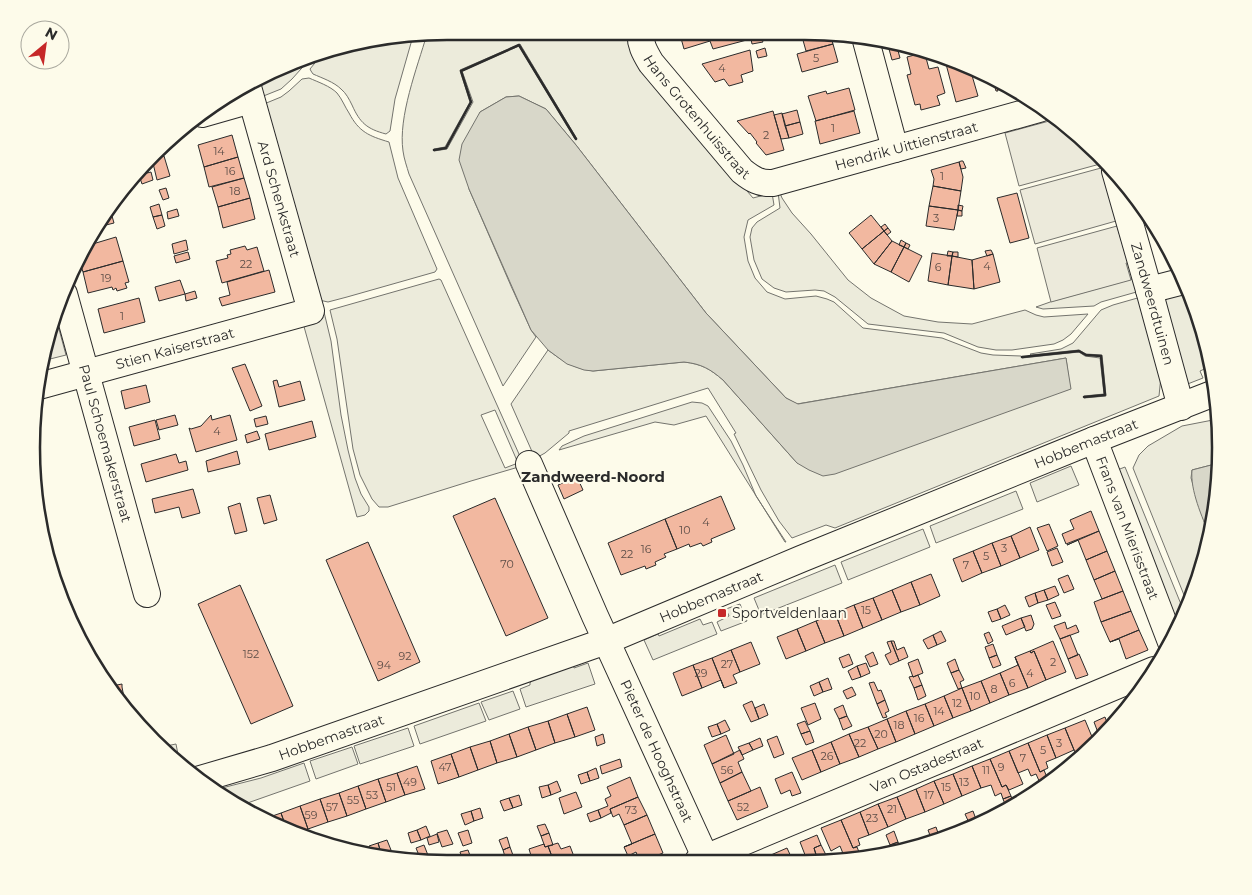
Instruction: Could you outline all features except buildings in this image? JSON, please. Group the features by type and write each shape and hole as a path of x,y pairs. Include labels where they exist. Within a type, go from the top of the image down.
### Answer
{"street":[{"name":"Hans Grotenhuisstraat","path":"641,40 642,49 651,63 742,171 757,182 773,183"},
{"path":"867,45 895,149"},
{"name":"Ard Schenkstraat","path":"249,94 311,311"},
{"name":"Hendrik Uittienstraat","path":"773,183 1033,111"},
{"name":"Zandweerdtuinen","path":"1121,190 1150,290 1180,406"},
{"path":"1150,290 1177,282"},
{"name":"Paul Schoemakerstraat","path":"67,304 147,594"},
{"name":"Stien Kaiserstraat","path":"45,384 311,311"},
{"name":"Hobbemastraat","path":"208,777 272,758 606,641 792,563 1209,395"},
{"name":"Frans van Mierisstraat","path":"1094,440 1167,633"},
{"path":"528,464 606,641"},
{"name":"Pieter de Hooghstraat","path":"606,641 702,855"},
{"name":"Van Ostadestraat","path":"716,855 1142,675"}],"shaded area":[{"path":"630,40 646,72 753,198 772,193 774,205 748,220 744,237 748,261 755,278 767,292 785,299 816,296 827,299 834,302 863,328 942,338 981,353 1021,356 1022,358 1079,352 1085,356 1100,358 1104,394 1084,396 1084,398 1106,396 1102,355 1086,354 1079,350 1030,354 1061,349 1073,343 1101,310 1141,297 1161,376 1159,396 835,528 826,525 792,538 779,521 761,490 734,434 736,433 708,388 569,431 545,453 536,458 511,404 548,350 569,364 593,371 684,362 705,368 723,380 797,463 1070,389 1066,358 797,404 786,398 706,313 546,109 519,96 506,97 480,112 469,189 511,286 536,337 503,386 409,174 404,157 403,123 425,41","holes":["520,44 577,139 575,139 519,46 462,71 473,102 447,149 434,151 434,149 445,147 470,102 460,70"]},
{"path":"411,42 395,99 390,131 386,134 374,130 361,121 349,98 343,91 331,82 313,74 310,69 315,63 342,54 394,43"},
{"path":"303,67 281,89 261,97 258,87"},
{"path":"309,78 337,93 361,129 376,138 389,142 398,178 437,269 435,272 328,302 319,300 264,104 281,97 302,79"},
{"path":"519,96 546,109 706,313 786,398 798,404 1066,358 1071,389 835,474 823,476 797,463 723,380 696,364 684,362 593,371 567,364 548,350 531,330 469,189 459,160 462,144 480,112 506,97"},
{"path":"1049,121 1098,165 1019,186 1005,133"},
{"path":"1101,168 1116,221 1035,244 1020,190"},
{"path":"778,192 792,213 848,280 871,298 904,316 938,322 972,324 1025,310 1044,317 1088,314 1071,334 1054,344 1012,350 996,350 978,347 944,333 868,324 835,297 824,291 786,292 774,288 762,279 754,260 750,237 752,228 757,222 780,208"},
{"path":"1117,226 1131,280 1051,302 1037,248"},
{"path":"1136,278 1140,291 1101,302 1094,306 1043,309 1036,307 1053,301"},
{"path":"441,280 523,463 522,466 388,507 379,507 372,499 360,475 353,449 337,339 330,310","holes":["495,410 518,463 505,468 481,415"]},
{"path":"1181,292 1198,342 1204,369 1200,371 1203,378 1185,385 1163,303 1171,295"},
{"path":"324,312 331,341 341,415 348,450 355,478 361,494 369,507 369,511 365,515 357,517 303,323 323,318 322,313"},
{"path":"59,328 66,355 50,359"},
{"path":"692,402 708,406 731,441 756,495 706,416 674,425 655,422 559,450 562,446 584,436"},
{"path":"1211,420 1212,448 1211,465 1192,470 1191,478 1205,523 1198,553 1184,595 1133,468 1139,455 1148,446 1182,426"},
{"path":"1211,465 1209,501 1205,523 1195,495 1192,470"},
{"path":"1071,466 1079,485 1037,502 1030,483"},
{"path":"1125,467 1181,604 1173,622 1112,472"},
{"path":"1016,491 1023,509 936,543 930,526"},
{"path":"760,502 786,542 785,542"},
{"path":"923,529 930,547 848,580 841,562"},
{"path":"835,565 842,583 761,615 754,598"},
{"path":"740,604 747,621 721,631 717,622 729,616 726,609"},
{"path":"700,619 703,625 712,622 717,634 653,660 644,640 658,634 659,636"},
{"path":"572,662 574,668 588,663 595,684 526,707 520,689 530,685 535,675"},
{"path":"513,691 520,709 489,720 481,702"},
{"path":"479,703 486,721 420,744 414,726"},
{"path":"408,728 414,746 360,764 354,746"},
{"path":"176,744 178,753 169,745"},
{"path":"352,747 358,764 316,779 310,761"},
{"path":"304,763 310,781 249,803 224,788 261,778"}],"wall":[{"path":"434,150 446,148 471,102 461,71 519,45 576,139"},
{"path":"1022,357 1079,351 1086,355 1101,356 1105,395 1084,397"}],"place":[{"name":"Sportveldenlaan","path":"722,613"}],"district":[{"name":"Zandweerd-Noord","path":"593,477"}]}
